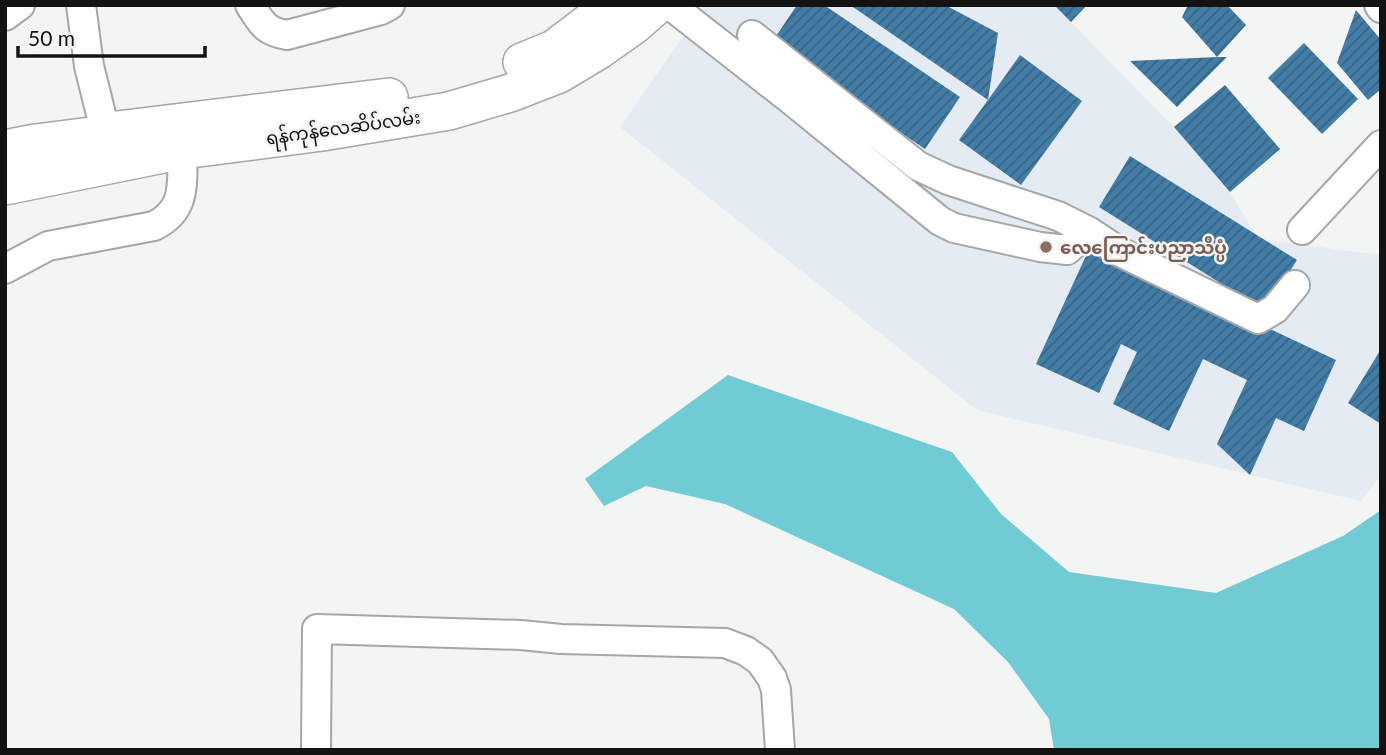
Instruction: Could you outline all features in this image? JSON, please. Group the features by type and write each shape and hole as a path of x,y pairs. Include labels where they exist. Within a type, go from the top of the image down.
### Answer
{"main road":[{"name":"ရန်ကုန်လေဆိပ်လမ်း","path":"5,149 130,129 443,90 554,49 612,5"},
{"name":"ရန်ကုန်လေဆိပ်လမ်း","path":"5,186 183,150 322,132 449,111 510,93 559,74 599,50 657,5"}],"street":[{"path":"5,16 20,5"},
{"path":"81,5 89,66 106,134"},
{"path":"250,5 265,26 274,33 287,35 381,10 390,5"},
{"path":"670,5 796,87 877,133 918,166 948,180 1058,216 1088,230 1120,252 1258,319 1275,309 1294,285"},
{"path":"752,35 861,157 940,221 954,228 1040,247 1067,250 1088,230"},
{"path":"861,157 877,133"},
{"path":"1302,230 1381,145"},
{"path":"5,269 48,246 154,226 166,220 177,208 181,195 183,150"},
{"path":"316,750 317,629 725,643 746,651 760,661 772,678 776,690 780,750"}],"shaded area":[{"name":"လေကြောင်းပညာသိပ္ပံ","path":"705,5 1054,5 1174,127 1230,192 1258,239 1381,255 1381,475 1361,501 977,410 620,127"}],"water":[{"path":"728,375 952,452 1001,514 1069,572 1216,593 1343,536 1381,510 1381,750 1054,750 1049,719 1008,662 954,609 725,504 646,486 604,506 585,479"}],"building":[{"path":"797,5 824,5 960,97 925,149 770,45"},
{"path":"850,5 945,5 998,33 988,100"},
{"path":"1054,5 1087,5 1071,22"},
{"path":"1188,5 1227,5 1246,25 1217,57 1182,17"},
{"path":"1356,10 1381,40 1381,89 1368,100 1337,63"},
{"path":"1304,43 1358,99 1322,134 1268,78"},
{"path":"1020,55 1082,101 1021,185 959,140"},
{"path":"1227,57 1177,107 1130,61"},
{"path":"1225,85 1280,149 1230,192 1174,127"},
{"path":"1130,156 1297,260 1265,311 1099,207"},
{"path":"1091,245 1336,360 1304,431 1276,418 1250,475 1217,444 1247,380 1203,359 1169,431 1113,404 1137,352 1121,344 1099,393 1036,364"},
{"path":"1381,349 1381,424 1348,403"}],"place":[{"name":"လေကြောင်းပညာသိပ္ပံ","path":"1046,247"}]}
